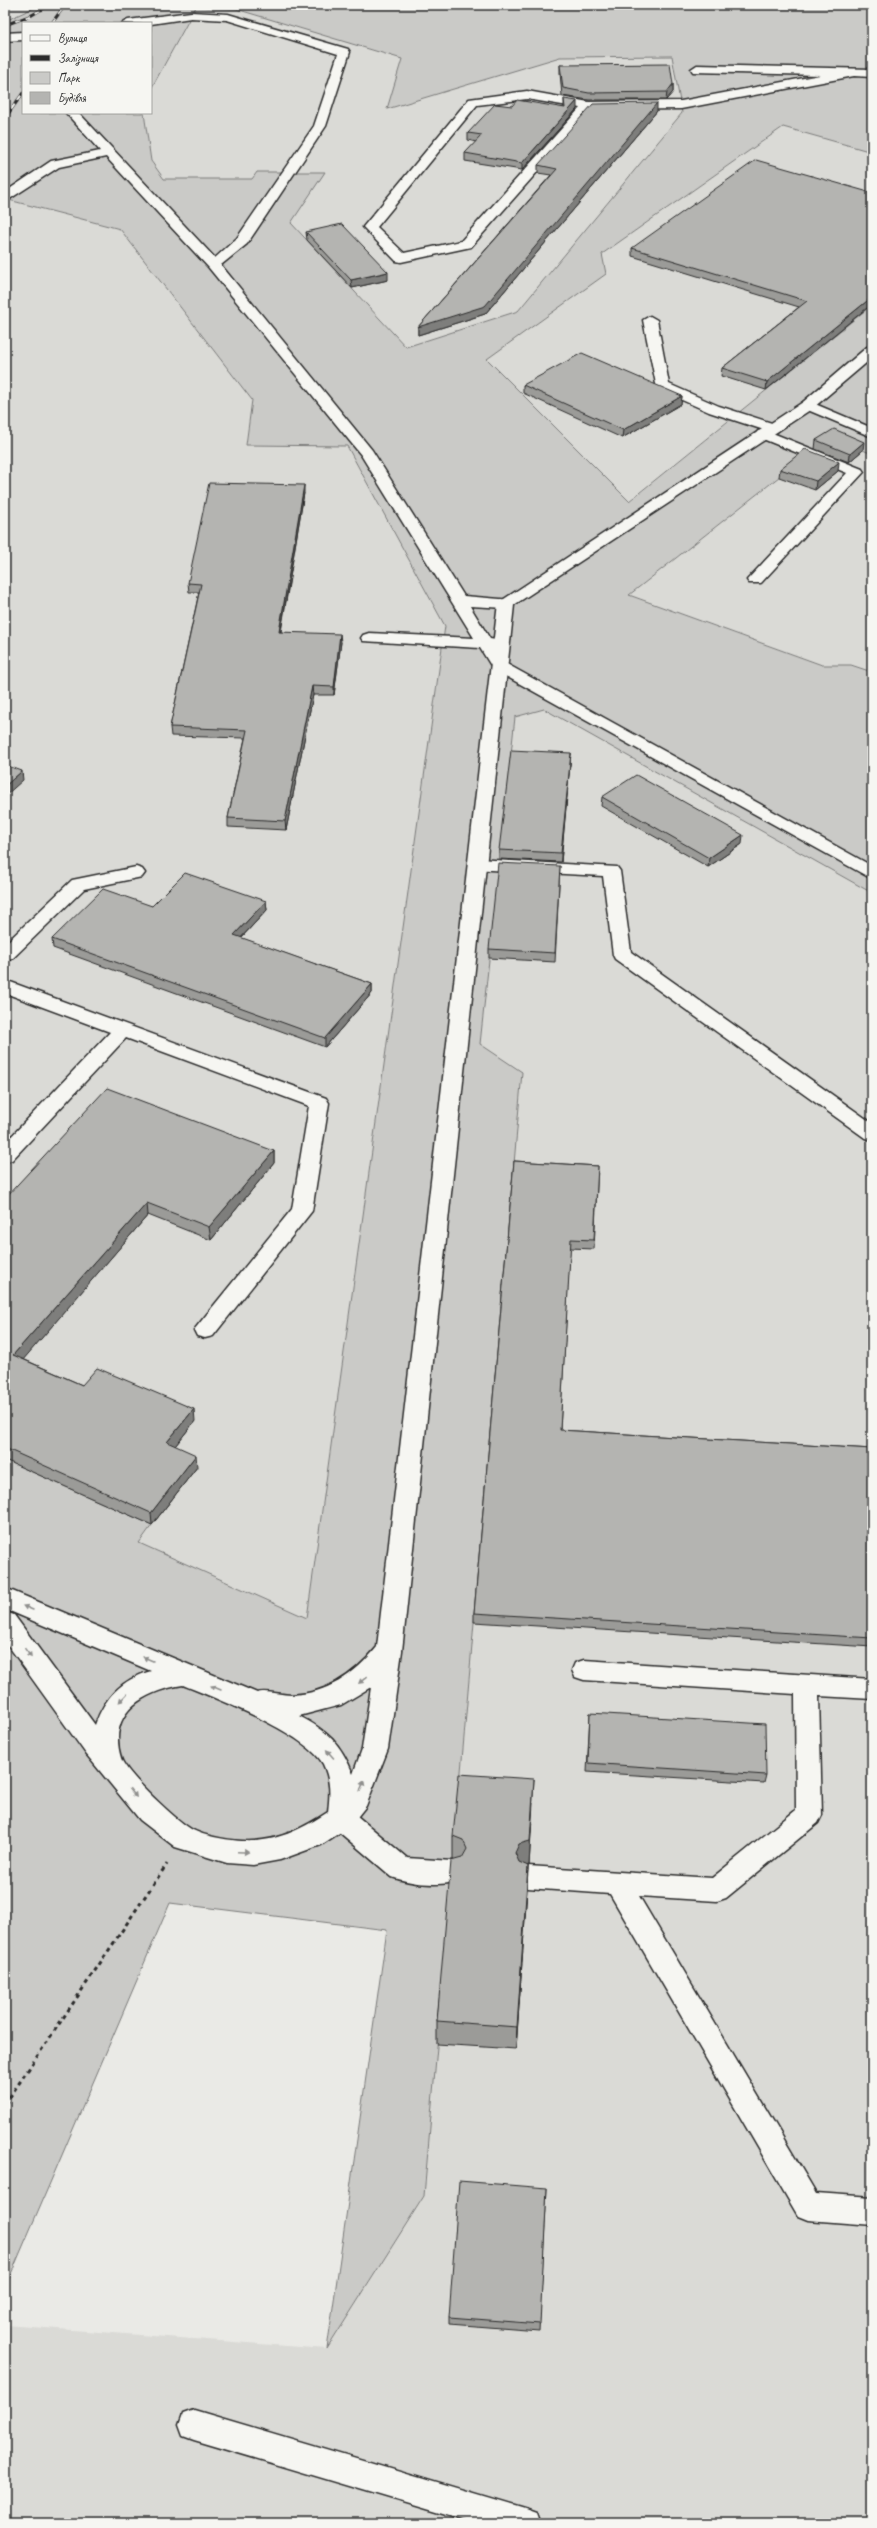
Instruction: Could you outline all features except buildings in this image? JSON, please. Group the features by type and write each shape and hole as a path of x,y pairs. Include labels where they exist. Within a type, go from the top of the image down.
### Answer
{"street":[{"path":"5,1622 109,1762 149,1812 184,1839 227,1851 253,1853 280,1848 312,1837 341,1818 357,1798 375,1749 389,1651 499,666 493,643 506,603 808,404 872,350"},
{"path":"5,1598 248,1701 310,1734 333,1757 344,1786 341,1818"},
{"path":"248,1701 275,1706 303,1706 330,1699 354,1687 369,1675 389,1651"},
{"path":"109,1762 104,1745 105,1733 113,1710 126,1695 143,1684 163,1676 184,1674"}],"lane":[{"path":"136,22 191,15 228,17 344,52 320,126 242,241 214,265"},
{"path":"5,37 22,36"},
{"path":"697,69 872,73"},
{"path":"589,106 466,244 400,258 370,227 473,102 527,95 589,106 681,106 852,73"},
{"path":"73,114 214,265 367,452 459,602 493,643"},
{"path":"5,198 56,164 108,153"},
{"path":"650,320 662,386 768,431 857,472 755,580"},
{"path":"808,404 872,433"},
{"path":"459,602 506,603"},
{"path":"369,638 493,643"},
{"path":"499,666 872,873"},
{"path":"476,865 611,871 622,955 872,1133"},
{"path":"5,955 78,884 136,874"},
{"path":"5,986 319,1103 302,1211 205,1330"},
{"path":"5,1155 123,1030"},
{"path":"584,1670 872,1688"},
{"path":"528,1877 717,1890 809,1816 807,1684"},
{"path":"341,1818 400,1869 452,1872"},
{"path":"617,1883 808,2206 872,2211"},
{"path":"194,2425 525,2523"}],"path":[{"path":"5,2104 184,1839"}],"shaded area":[{"path":"5,5 40,5 5,21"},
{"path":"196,7 236,9 402,59 388,109 560,57 672,56 682,113 518,311 406,347 291,223 324,172 257,172 252,179 164,179 151,161 144,114 152,114 152,87"},
{"path":"783,127 872,152 872,305 628,501 486,359 605,274 602,254"},
{"path":"5,199 120,229 252,400 246,445 347,446 445,626 307,1618 138,1543 152,1525 5,1460"},
{"path":"833,437 872,454 872,672 851,665 822,665 629,595 817,447"},
{"path":"544,709 872,893 872,2523 5,2523 5,2325 327,2349 424,2196 522,1073 480,1044 515,717"}],"green space":[{"path":"40,5 872,5 872,152 783,127 602,254 606,274 487,359 629,501 872,305 872,454 833,437 817,447 629,595 822,665 851,665 872,672 872,893 544,709 515,717 480,1044 522,1072 424,2196 327,2349 387,1930 170,1903 5,2288 5,1460 152,1525 139,1543 307,1618 445,626 347,446 246,445 252,400 120,229 5,199 5,21","holes":["196,7 236,9 402,59 387,109 560,57 672,56 682,113 518,311 406,347 291,223 325,172 257,172 252,179 164,179 151,161 144,114 22,114 22,22 152,22 152,87"]}],"railway":[{"path":"5,25 32,15 49,5"},
{"path":"53,22 65,5"},
{"path":"5,118 22,94"}]}
